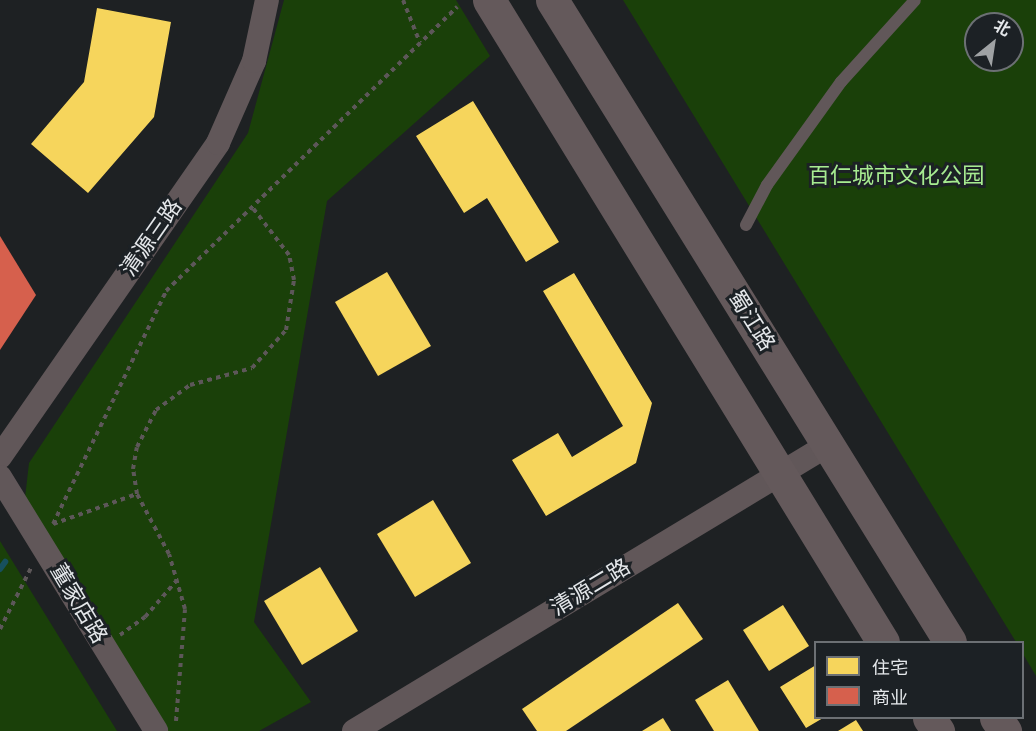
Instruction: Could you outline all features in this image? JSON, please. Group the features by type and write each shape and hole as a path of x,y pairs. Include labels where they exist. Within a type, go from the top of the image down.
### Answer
{"street":[{"name":"清源三路","path":"0,457 218,144 254,62 267,0"},
{"path":"489,0 882,641"},
{"name":"蜀江路","path":"552,0 949,641"},
{"name":"清源二路","path":"354,731 828,445"},
{"name":"董家店路","path":"0,477 156,731"}],"lane":[{"path":"746,225 834,91 915,0"}],"path":[{"path":"403,0 420,44"},
{"path":"0,629 166,291 458,7"},
{"path":"175,731 185,609 177,580 137,494 137,447 156,410 190,385 252,368 286,330 294,280 289,255 252,207"},
{"path":"53,524 137,494"},
{"path":"102,643 145,617 177,580"}],"green space":[{"path":"284,0 456,0 490,56 327,201 254,622 311,702 259,731 166,731 25,498 29,463 248,133"},
{"name":"百仁城市文化公园","path":"623,0 1036,0 1036,676 1024,656 1024,641 1015,641"},
{"path":"0,541 117,731 0,731"}],"building: 住宅":[{"path":"97,8 171,22 154,117 88,193 31,144 84,82"},
{"path":"473,101 559,242 526,262 487,198 464,213 416,136"},
{"path":"387,272 431,346 378,376 335,302"},
{"path":"574,273 652,403 636,463 546,516 512,460 558,433 572,457 623,426 543,291"},
{"path":"433,500 471,563 415,597 377,534"},
{"path":"320,567 358,631 302,665 264,601"},
{"path":"678,603 703,639 566,731 537,731 522,709"},
{"path":"783,605 809,646 769,671 743,630"},
{"path":"814,666 814,719 821,719 806,728 780,687"},
{"path":"728,680 759,731 714,731 695,700"},
{"path":"663,718 671,731 642,731"},
{"path":"856,720 863,731 838,731"}],"building: 商业":[{"path":"0,236 36,295 0,350"}],"waterway":[{"path":"0,569 5,562"}]}
